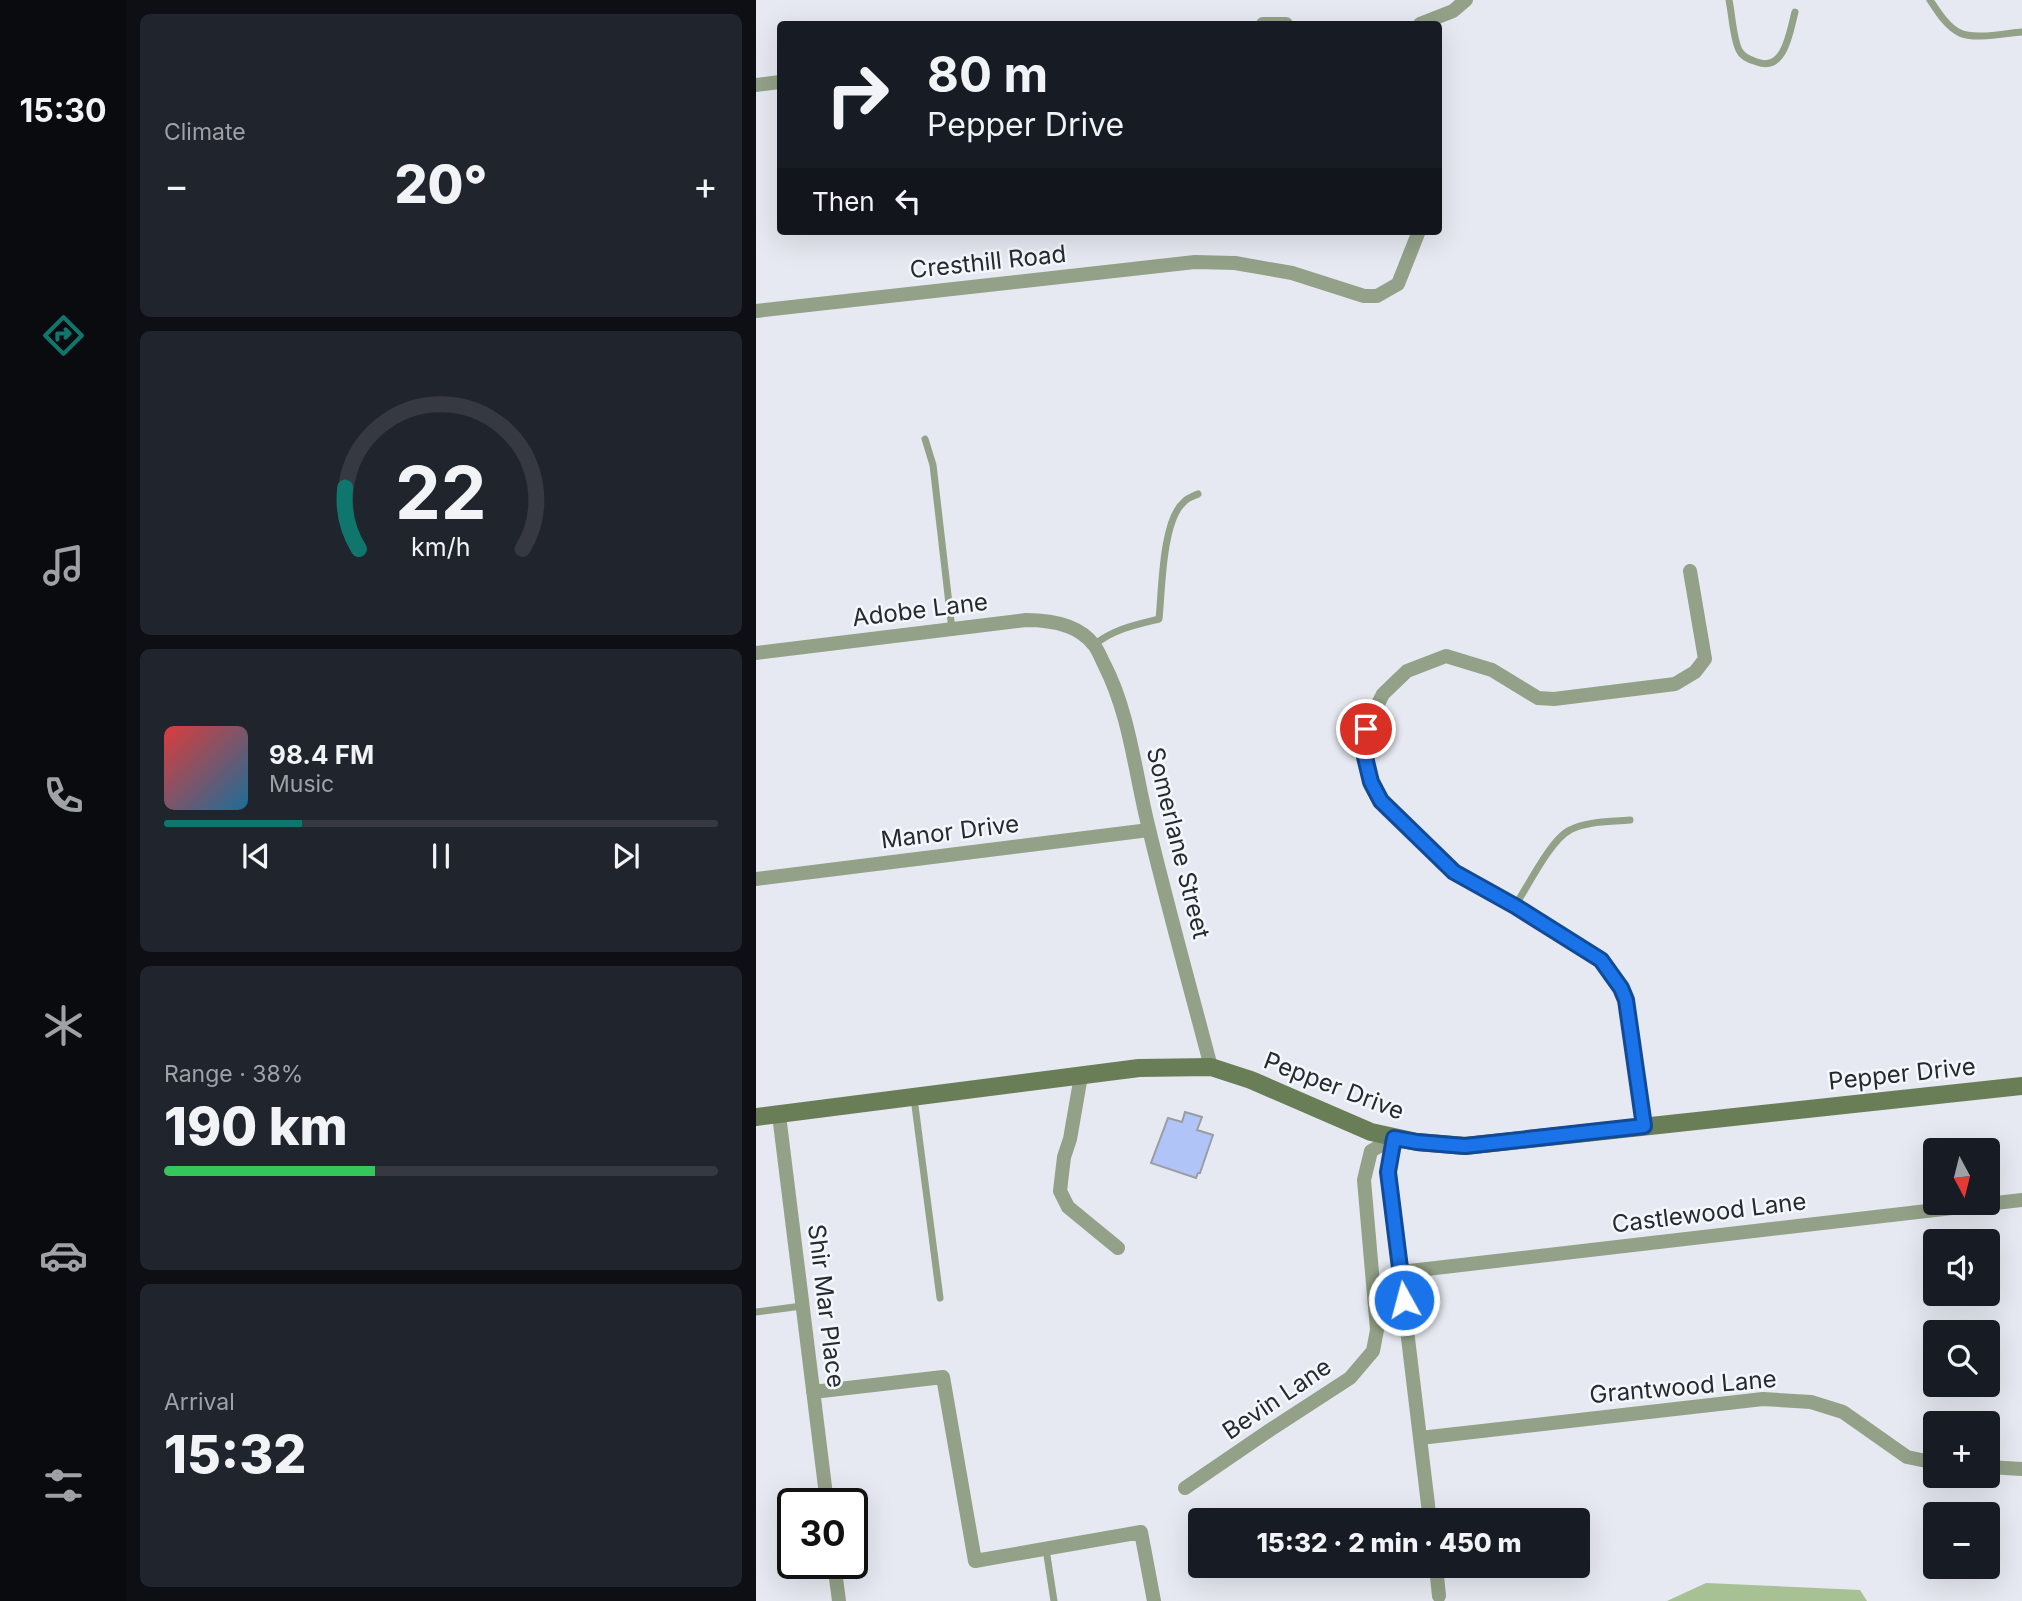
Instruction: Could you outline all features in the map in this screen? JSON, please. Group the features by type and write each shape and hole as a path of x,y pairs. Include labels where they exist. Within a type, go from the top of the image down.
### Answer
{"street":[{"path":"1428,21 1453,11 1466,0"},
{"path":"756,85 777,82"},
{"name":"Cresthill Road","path":"756,311 1195,262 1235,262 1281,271 1364,296 1377,296 1398,284 1417,235"},
{"path":"1644,1126 1626,1000 1621,988 1601,960 1515,906 1454,872 1381,801 1371,782 1365,757 1366,729 1383,694 1407,671 1446,656 1492,670 1538,698 1554,699 1675,684 1695,672 1705,659 1690,571"},
{"name":"Adobe Lane","path":"756,653 1038,620 1066,626 1090,641"},
{"name":"Somerlane Street","path":"1090,641 1110,675 1125,719 1149,831 1211,1067"},
{"name":"Manor Drive","path":"756,879 1149,831"},
{"name":"Pepper Drive","path":"756,1117 1139,1068 1211,1067 1251,1080 1350,1124 1394,1138 1465,1146 2022,1086"},
{"path":"1080,1076 1060,1191 1069,1207 1118,1248"},
{"name":"Shir Mar Place","path":"779,1115 825,1488"},
{"path":"1394,1138 1388,1172 1428,1508"},
{"name":"Bevin Lane","path":"1185,1488 1350,1378 1373,1351 1377,1330 1364,1180 1371,1151 1394,1138"},
{"name":"Castlewood Lane","path":"1401,1272 2022,1200"},
{"path":"813,1392 943,1377 975,1561 1142,1532 1154,1601"},
{"name":"Grantwood Lane","path":"1420,1438 1763,1399 1811,1402 1843,1412 1907,1457 1923,1460"},
{"path":"2000,1468 2022,1469"},
{"path":"1437,1578 1439,1596"},
{"path":"836,1579 839,1601"}],"lane":[{"path":"1730,0 1738,49 1744,56 1761,64 1772,63 1784,52 1795,12"},
{"path":"1930,0 1941,18 1960,33 1975,36 2022,32"},
{"path":"925,439 933,465 952,630"},
{"path":"1090,641 1123,627 1159,619 1166,547 1175,514 1183,502 1198,494"},
{"path":"1515,906 1555,842 1568,830 1582,825 1630,820"},
{"path":"914,1097 940,1298"},
{"path":"756,1312 803,1306"},
{"path":"1046,1549 1054,1601"}],"green space":[{"path":"1706,1583 1860,1590 1867,1601 1667,1601"}],"building":[{"path":"1185,1112 1202,1117 1197,1130 1213,1135 1196,1178 1151,1163 1168,1118 1182,1122"}],"route":[{"path":"1366,729 1365,757 1371,782 1381,801 1454,872 1515,906 1601,960 1621,988 1626,1000 1644,1126 1465,1146 1394,1138 1388,1172 1404,1300"}]}
